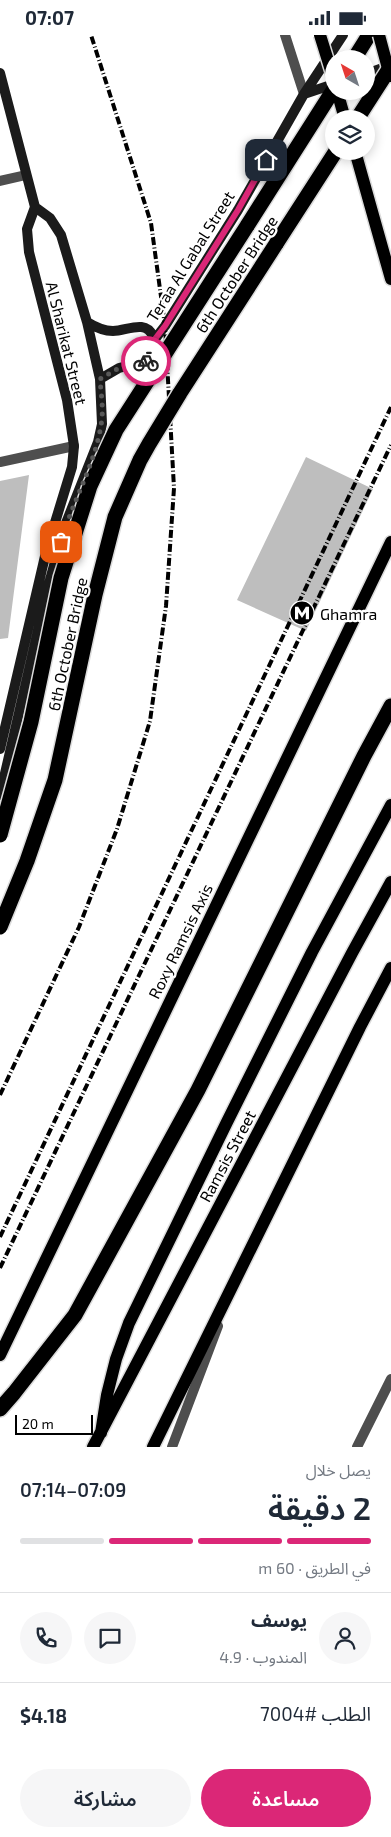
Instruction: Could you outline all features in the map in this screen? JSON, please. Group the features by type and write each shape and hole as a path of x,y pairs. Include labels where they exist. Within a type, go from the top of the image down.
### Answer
{"highway":[{"path":"360,50 369,35"},
{"path":"363,110 391,65"},
{"name":"6th October Bridge","path":"0,835 32,722 61,578 90,486 116,430 327,100"},
{"name":"6th October Bridge","path":"0,927 27,861 55,780 95,595 115,517 140,460 170,410 330,160"},
{"path":"0,1409 75,1315 198,1090 364,756 391,706"}],"main road":[{"path":"320,35 325,51"},
{"name":"Teraa Al Gabal Street","path":"100,379 119,368 146,361 154,352 155,339 238,210 304,94 343,35"},
{"path":"380,35 391,79"},
{"path":"375,71 391,65"},
{"path":"0,73 35,207"},
{"path":"304,94 325,88"},
{"path":"358,160 391,279"},
{"name":"Al Sharikat Street","path":"0,749 46,552 72,467 74,446 67,400 28,253 27,229 35,207 50,218 61,235 87,322 100,379 102,423 98,442 66,523 49,583 0,795"},
{"name":"Teraa Al Gabal Street","path":"87,322 104,330 113,331 138,326 145,328 155,339"},
{"name":"Roxy Ramsis Axis","path":"0,1355 391,542"},
{"path":"46,552 48,560 56,560"},
{"path":"101,1433 107,1395 116,1359 129,1323 312,952 391,805"},
{"name":"Ramsis Street","path":"93,1447 391,882"},
{"path":"153,1447 360,1027 391,968"}],"street":[{"path":"285,35 304,94"},
{"path":"0,181 26,175"},
{"path":"0,462 74,446"},
{"path":"172,1447 237,1278"},
{"path":"357,1447 391,1379"}],"building":[{"path":"306,457 373,489 306,631 237,600"},
{"path":"29,475 8,638 0,639 0,481"}],"railway":[{"path":"0,1095 79,927 117,829 150,721 166,606 174,488 165,326 151,223 91,35"},
{"path":"0,1237 391,407"},
{"path":"0,1268 391,445"}],"way so far":[{"path":"61,542 66,523 98,442 102,423 100,379 119,368 146,361"}],"place":[{"name":"Ghamra","path":"302,613"}],"route":[{"path":"146,361 154,352 155,339 238,210 266,160"}]}
